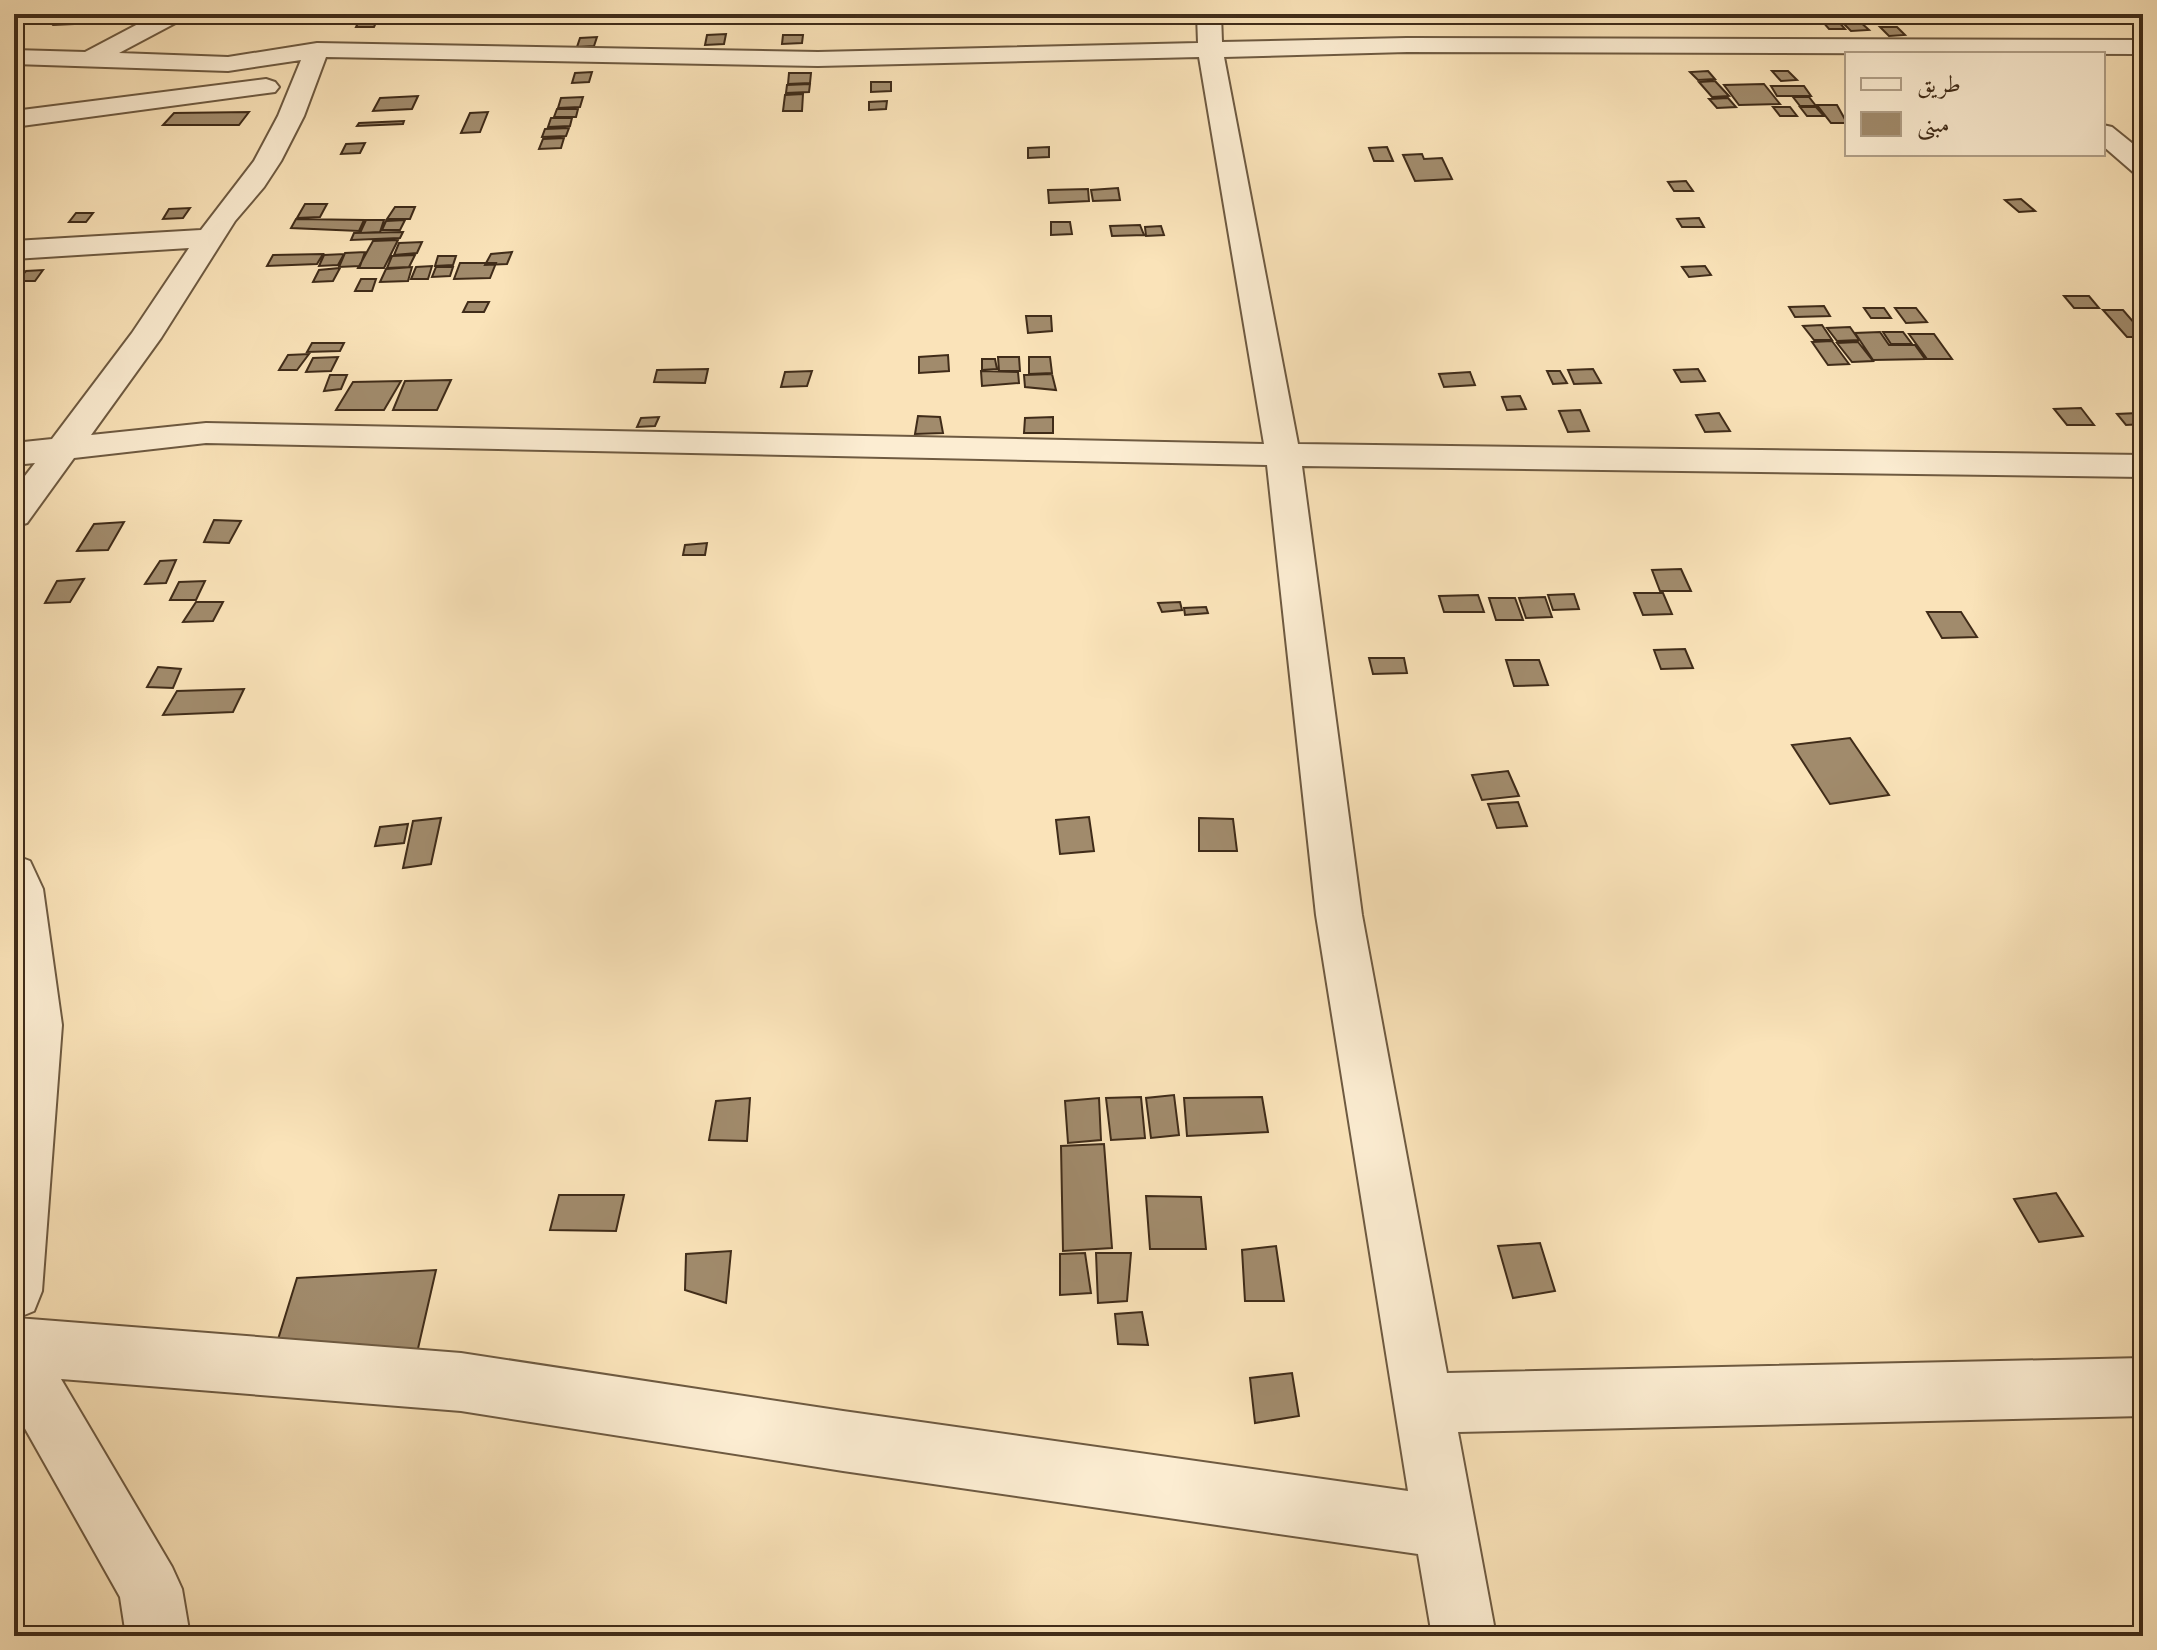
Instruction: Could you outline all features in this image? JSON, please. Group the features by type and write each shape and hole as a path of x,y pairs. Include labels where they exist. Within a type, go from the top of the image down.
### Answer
{"street":[{"path":"27,81 93,58 175,14"},
{"path":"14,57 228,64 317,50 818,59 1209,32 1407,45 2000,50 2143,47"},
{"path":"1209,32 1283,455 1339,915 1464,1636"},
{"path":"14,515 66,448 212,238 224,216 242,201 256,180 306,83 317,50"},
{"path":"14,119 306,83"},
{"path":"2105,135 2143,166"},
{"path":"14,250 212,238"},
{"path":"14,454 206,433 1283,455 2143,466"},
{"path":"14,874 20,889 37,1025 14,1291"},
{"path":"14,1346 461,1382 843,1441 1447,1527"},
{"path":"14,1353 150,1589 158,1636"},
{"path":"1424,1403 2143,1387"}],"building":[{"path":"1816,14 1832,14 1845,29 1829,29"},
{"path":"1876,14 1905,14 1912,21 1891,22"},
{"path":"80,16 74,24 54,25 61,17"},
{"path":"378,18 374,27 356,27 360,19"},
{"path":"1839,19 1857,19 1869,30 1851,31"},
{"path":"1880,27 1897,27 1905,35 1889,36"},
{"path":"726,34 724,44 705,45 707,35"},
{"path":"783,35 803,35 802,43 782,44"},
{"path":"597,37 594,46 577,47 580,38"},
{"path":"1708,71 1715,79 1698,80 1690,72"},
{"path":"1772,71 1788,71 1797,80 1781,81"},
{"path":"592,72 589,82 572,83 575,73"},
{"path":"789,73 811,73 810,83 788,84"},
{"path":"1715,81 1729,96 1712,97 1699,82"},
{"path":"871,82 891,82 891,91 871,92"},
{"path":"810,84 809,92 786,93 787,85"},
{"path":"1764,84 1780,104 1739,105 1724,85"},
{"path":"1771,86 1804,86 1811,96 1777,96"},
{"path":"803,94 802,111 783,111 785,95"},
{"path":"418,96 412,109 373,111 380,98"},
{"path":"583,97 580,107 558,108 561,98"},
{"path":"1793,97 1809,97 1816,106 1800,106"},
{"path":"1728,98 1736,107 1717,108 1709,99"},
{"path":"887,101 886,109 869,110 869,102"},
{"path":"1817,105 1837,105 1845,123 1831,123"},
{"path":"1773,107 1790,107 1797,116 1780,116"},
{"path":"1800,107 1816,107 1824,116 1807,116"},
{"path":"557,109 578,109 576,117 554,117"},
{"path":"249,112 239,125 163,125 174,113"},
{"path":"488,112 480,132 461,133 470,113"},
{"path":"551,118 572,118 570,126 548,127"},
{"path":"404,121 403,124 357,126 359,123"},
{"path":"569,128 566,136 542,137 545,129"},
{"path":"564,138 561,148 539,149 543,139"},
{"path":"365,143 360,153 341,154 346,144"},
{"path":"1049,147 1049,157 1028,158 1028,148"},
{"path":"1387,147 1393,161 1374,161 1369,148"},
{"path":"1422,154 1424,159 1442,158 1452,179 1415,181 1403,155"},
{"path":"1686,181 1693,191 1674,191 1668,182"},
{"path":"1118,188 1120,200 1093,201 1091,190"},
{"path":"1088,189 1089,201 1049,203 1048,190"},
{"path":"2021,199 2035,211 2019,212 2005,200"},
{"path":"305,204 327,204 320,217 297,218"},
{"path":"395,207 415,207 410,219 387,219"},
{"path":"190,208 183,218 163,219 169,209"},
{"path":"76,213 93,213 86,222 69,222"},
{"path":"1699,218 1704,227 1682,227 1677,219"},
{"path":"296,219 364,220 359,231 291,228"},
{"path":"366,220 384,220 380,232 360,233"},
{"path":"405,220 400,230 382,230 386,221"},
{"path":"1051,222 1070,222 1072,234 1051,235"},
{"path":"1140,225 1144,235 1112,236 1110,226"},
{"path":"1161,226 1164,235 1146,236 1145,227"},
{"path":"403,232 400,238 351,240 354,233"},
{"path":"398,240 384,268 358,268 373,241"},
{"path":"422,242 417,253 394,255 399,243"},
{"path":"365,252 360,266 339,267 345,253"},
{"path":"512,252 507,264 485,265 491,254"},
{"path":"323,254 317,264 267,266 273,255"},
{"path":"344,254 338,265 319,266 324,255"},
{"path":"415,255 409,267 387,268 392,256"},
{"path":"438,256 456,256 453,265 435,266"},
{"path":"460,263 496,263 490,278 454,279"},
{"path":"432,266 428,279 411,279 416,267"},
{"path":"1705,266 1711,275 1689,277 1682,267"},
{"path":"412,267 408,281 380,282 386,269"},
{"path":"436,267 453,267 450,276 432,277"},
{"path":"340,268 333,281 313,282 319,270"},
{"path":"43,270 35,281 17,281 26,271"},
{"path":"361,279 376,279 372,291 355,291"},
{"path":"2064,296 2089,296 2099,308 2074,308"},
{"path":"468,302 489,302 484,312 463,312"},
{"path":"1824,306 1830,316 1795,317 1789,307"},
{"path":"1864,308 1884,308 1891,318 1871,318"},
{"path":"1895,308 1916,308 1927,322 1906,323"},
{"path":"2103,310 2123,310 2143,337 2127,337"},
{"path":"1026,316 1051,316 1052,331 1028,333"},
{"path":"1822,325 1832,340 1814,340 1803,326"},
{"path":"1850,327 1859,340 1837,341 1827,328"},
{"path":"1880,332 1889,345 1915,345 1925,359 1873,360 1855,333"},
{"path":"1883,332 1903,332 1912,344 1891,344"},
{"path":"1909,334 1934,334 1952,359 1927,359"},
{"path":"1832,341 1849,364 1828,365 1812,342"},
{"path":"1858,342 1873,361 1852,362 1837,343"},
{"path":"312,343 344,343 340,351 307,352"},
{"path":"309,354 297,370 279,370 288,355"},
{"path":"948,355 949,371 919,373 919,357"},
{"path":"338,357 331,371 306,372 313,358"},
{"path":"998,357 1019,357 1020,371 999,371"},
{"path":"1029,357 1050,357 1052,373 1029,374"},
{"path":"982,359 995,359 997,369 982,370"},
{"path":"708,369 705,383 654,382 657,370"},
{"path":"1593,369 1601,383 1574,384 1568,370"},
{"path":"1698,369 1705,381 1681,382 1674,370"},
{"path":"812,371 807,386 781,387 785,372"},
{"path":"981,371 1018,372 1019,383 982,386"},
{"path":"1547,371 1560,371 1567,383 1553,384"},
{"path":"1470,372 1475,385 1444,387 1439,374"},
{"path":"1052,374 1056,390 1025,387 1024,375"},
{"path":"330,375 347,375 341,389 324,391"},
{"path":"451,380 437,410 393,410 405,381"},
{"path":"401,381 384,410 336,410 353,382"},
{"path":"1520,396 1526,409 1507,410 1502,397"},
{"path":"2081,408 2094,425 2067,425 2054,409"},
{"path":"1580,410 1589,431 1568,432 1559,411"},
{"path":"1719,413 1730,431 1705,432 1696,415"},
{"path":"2138,413 2143,424 2126,425 2117,414"},
{"path":"918,416 940,417 943,433 915,434"},
{"path":"659,417 655,426 637,427 641,418"},
{"path":"1053,417 1053,433 1024,433 1025,418"},
{"path":"214,520 241,521 229,543 204,542"},
{"path":"124,522 108,550 77,551 94,524"},
{"path":"707,543 705,555 683,555 685,545"},
{"path":"176,560 166,583 145,584 160,561"},
{"path":"1681,569 1691,591 1660,591 1652,570"},
{"path":"84,579 70,602 45,603 57,581"},
{"path":"205,581 196,600 170,600 179,582"},
{"path":"1634,593 1663,593 1672,614 1643,615"},
{"path":"1574,594 1579,609 1553,610 1548,595"},
{"path":"1478,595 1484,612 1444,612 1439,596"},
{"path":"1545,597 1552,617 1526,618 1519,598"},
{"path":"1489,598 1515,598 1523,620 1496,620"},
{"path":"196,602 223,602 213,621 183,622"},
{"path":"1180,602 1182,610 1162,612 1158,603"},
{"path":"1206,607 1208,613 1185,615 1184,608"},
{"path":"1927,612 1961,612 1977,637 1942,638"},
{"path":"1685,649 1693,668 1661,669 1654,650"},
{"path":"1369,658 1404,658 1407,673 1373,674"},
{"path":"1506,660 1539,660 1548,685 1514,686"},
{"path":"158,667 181,669 173,688 147,687"},
{"path":"244,689 233,712 163,715 177,691"},
{"path":"1850,738 1889,795 1830,804 1792,745"},
{"path":"1508,771 1519,796 1482,800 1472,775"},
{"path":"1518,802 1527,826 1497,828 1488,804"},
{"path":"1089,817 1094,851 1060,854 1056,820"},
{"path":"441,818 431,864 403,868 413,821"},
{"path":"1199,818 1233,819 1237,851 1199,851"},
{"path":"408,824 404,843 375,846 380,827"},
{"path":"1174,1095 1179,1135 1151,1138 1146,1098"},
{"path":"1141,1097 1145,1138 1111,1140 1106,1098"},
{"path":"1262,1097 1268,1132 1187,1136 1184,1098"},
{"path":"750,1098 747,1141 709,1140 716,1101"},
{"path":"1099,1098 1101,1140 1068,1143 1065,1101"},
{"path":"1104,1144 1112,1248 1063,1251 1061,1146"},
{"path":"2056,1193 2083,1236 2039,1242 2014,1199"},
{"path":"559,1195 624,1195 616,1231 550,1230"},
{"path":"1146,1196 1201,1197 1206,1249 1150,1249"},
{"path":"1540,1243 1555,1291 1513,1298 1498,1246"},
{"path":"1276,1246 1284,1301 1245,1301 1242,1250"},
{"path":"731,1251 726,1303 685,1290 686,1254"},
{"path":"1085,1253 1091,1293 1060,1295 1060,1254"},
{"path":"1096,1253 1131,1253 1127,1301 1098,1303"},
{"path":"436,1270 414,1366 267,1375 297,1278"},
{"path":"1142,1312 1148,1345 1118,1344 1115,1314"},
{"path":"1292,1373 1299,1416 1255,1423 1250,1378"}]}
